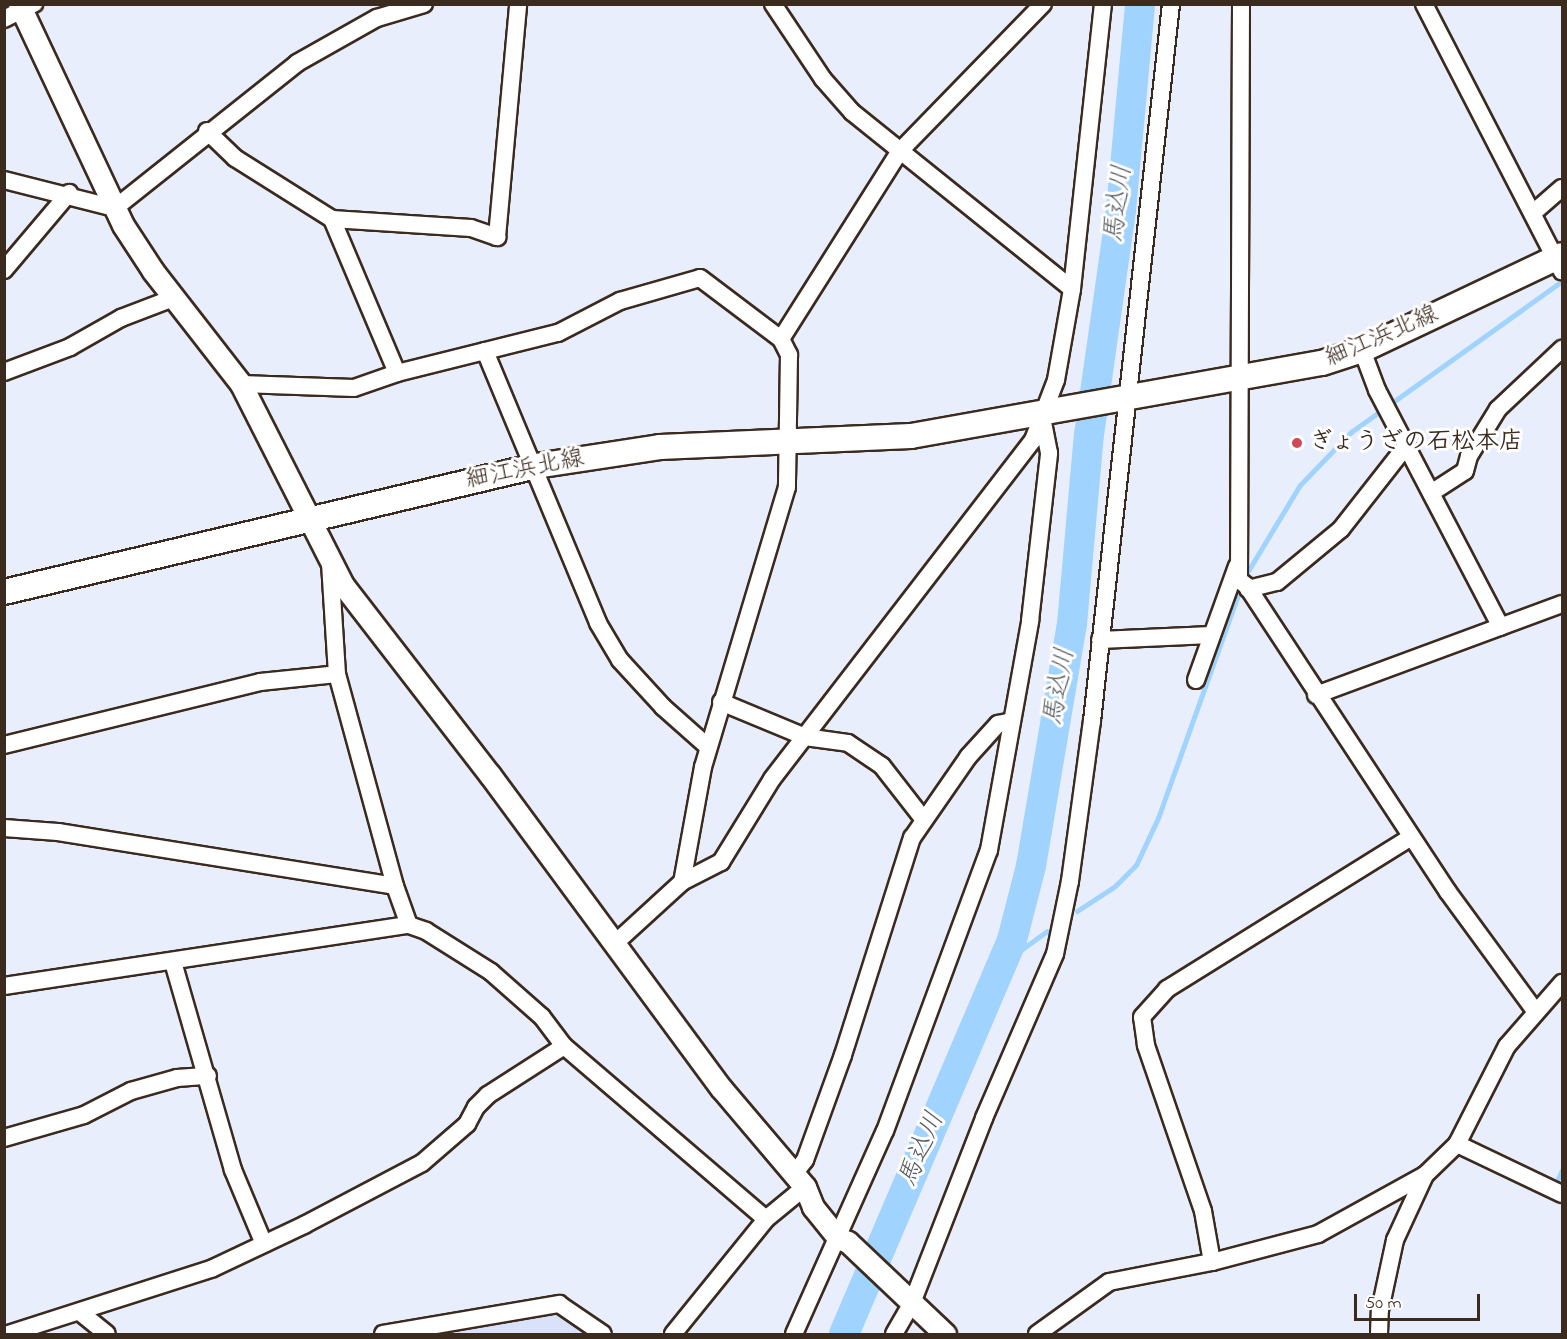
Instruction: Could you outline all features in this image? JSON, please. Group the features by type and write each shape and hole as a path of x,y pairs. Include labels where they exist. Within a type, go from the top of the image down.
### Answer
{"main road":[{"name":"細江浜北線","path":"4,592 311,517 536,466 660,447 911,436 1124,396 1240,379 1322,363 1362,350 1561,263"}],"street":[{"path":"115,208 207,131 324,46 377,18 424,4"},
{"path":"207,131 234,158 332,219 471,228 497,237 518,4"},
{"path":"772,4 823,79 852,112 1072,289"},
{"path":"781,339 900,152 1043,4"},
{"path":"614,944 682,882 721,862 747,817 805,737 1033,440 1048,411 1056,380 1072,289 1103,4"},
{"path":"894,1335 1055,954 1070,880 1100,640 1124,396 1171,4"},
{"path":"1241,4 1240,379 1237,412 1243,578 1316,695 1411,837 1534,1011"},
{"path":"1424,4 1561,263"},
{"path":"20,10 97,177 173,298 241,384 311,517 330,563 721,1088 800,1180 813,1208 843,1240 945,1335"},
{"path":"4,180 69,194 115,208"},
{"path":"1533,213 1563,188"},
{"path":"4,270 69,194"},
{"path":"332,219 397,373"},
{"path":"241,384 354,388 397,373 558,333 620,301 700,278 781,339 789,355 787,486 708,747 682,882"},
{"path":"4,372 70,347 121,318 173,298"},
{"path":"1362,350 1384,403 1501,627"},
{"path":"1431,493 1464,471 1469,456 1498,409 1563,350"},
{"path":"485,351 536,466 549,510 603,632 620,660 663,707 708,747"},
{"path":"794,1335 843,1240 965,922 989,850 1030,621 1050,453 1048,411"},
{"path":"1243,578 1277,582 1341,529 1406,446"},
{"path":"330,563 337,674 395,886 409,925"},
{"path":"1196,680 1211,635 1243,578"},
{"path":"1316,695 1563,604"},
{"path":"1100,640 1211,635"},
{"path":"4,745 261,682 337,674"},
{"path":"721,702 805,737 848,743 882,766 924,820"},
{"path":"673,1335 800,1180 843,1055 912,838 968,757 998,724 1012,721"},
{"path":"4,828 58,832 395,886"},
{"path":"1212,1262 1203,1211 1146,1045 1142,1017 1167,989 1411,837"},
{"path":"4,986 409,925 426,931 491,972 542,1017 564,1046 766,1219"},
{"path":"173,962 208,1076 233,1170 264,1244"},
{"path":"1037,1335 1109,1282 1212,1262 1318,1234 1425,1175 1456,1144 1508,1046 1534,1011 1563,983"},
{"path":"8,1335 213,1268 422,1163 467,1124 476,1107 488,1095 564,1046"},
{"path":"4,1138 84,1115 131,1091 177,1078 208,1076"},
{"path":"1456,1144 1556,1190"},
{"path":"1379,1335 1380,1310 1395,1240 1425,1175"},
{"path":"383,1335 559,1304 603,1335"},
{"path":"81,1313 107,1335"}],"shaded area":[{"path":"556,1315 585,1334 436,1334"}],"waterway":[{"name":"馬込川","path":"844,1334 1012,940 1031,866 1072,624 1089,435 1121,210 1140,4"},
{"path":"1245,576 1300,485 1351,432 1562,281"},
{"path":"1077,911 1115,886 1136,865 1158,818 1242,584"},
{"path":"1003,963 1047,931"},
{"path":"1554,1187 1562,1170"}],"place":[{"name":"ぎょうざの石松本店","path":"1297,443"}]}
